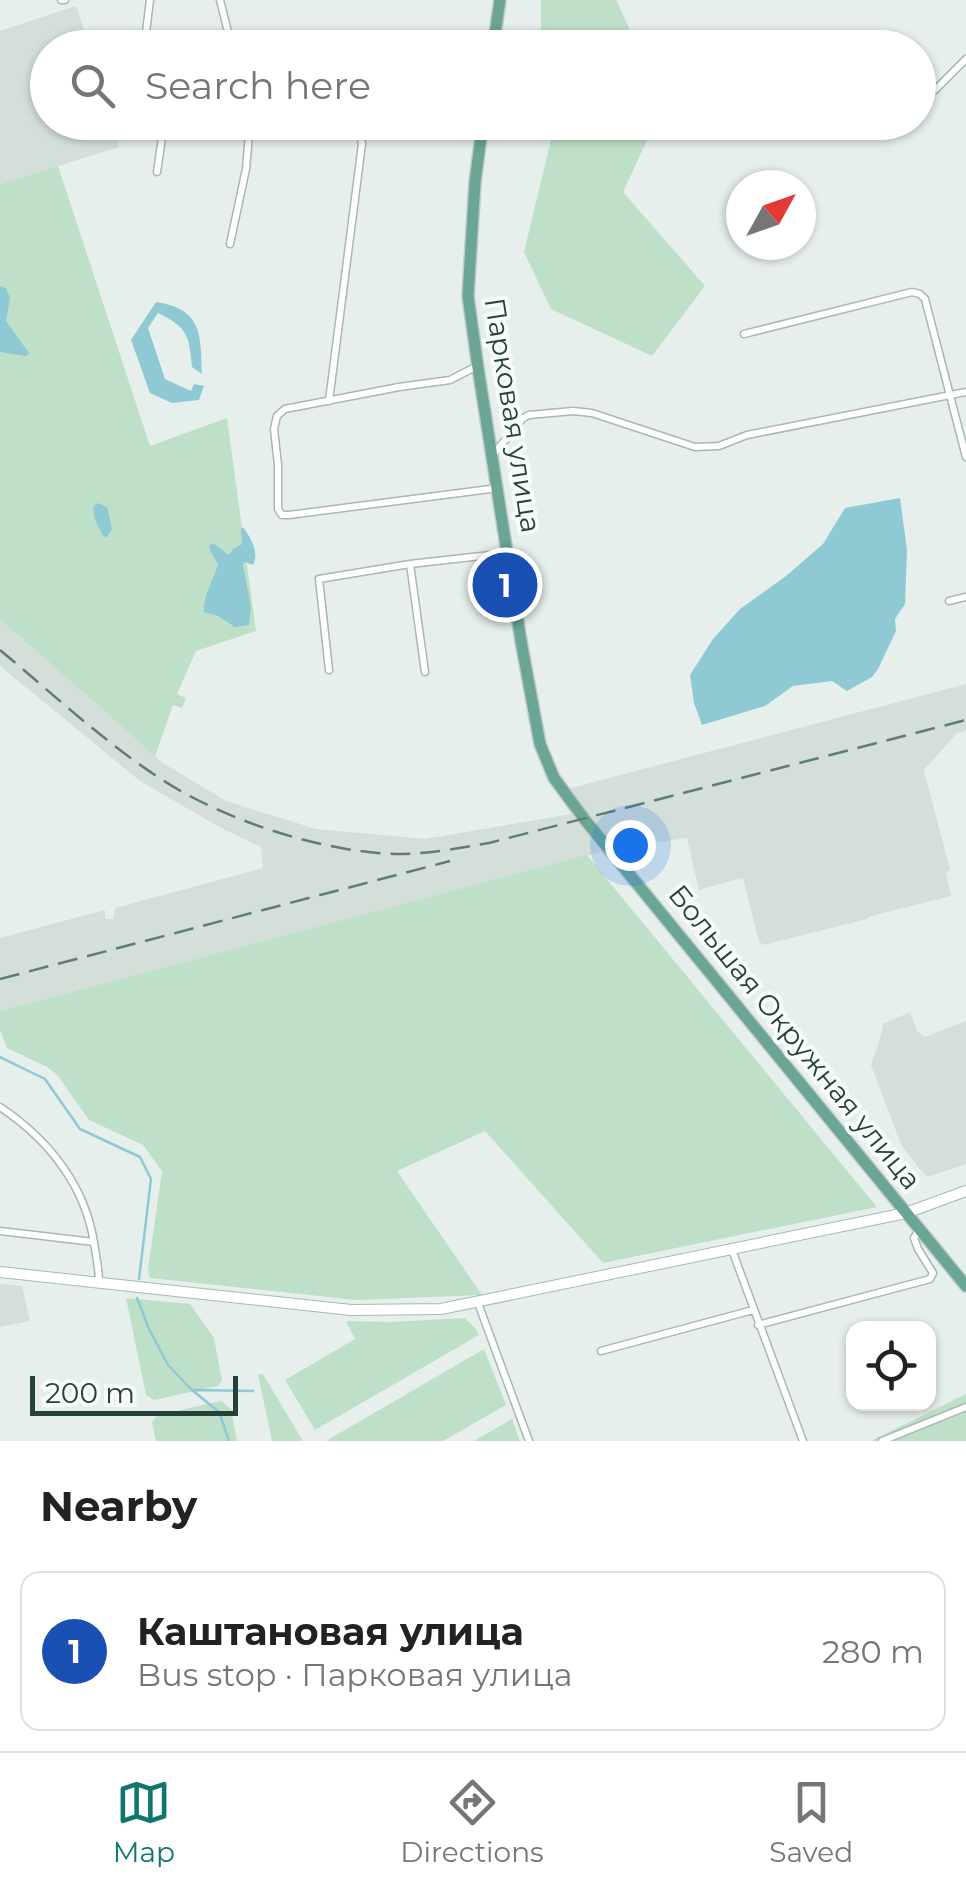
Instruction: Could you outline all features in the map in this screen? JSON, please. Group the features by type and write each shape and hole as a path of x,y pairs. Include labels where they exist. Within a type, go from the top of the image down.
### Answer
{"main road":[{"path":"496,30 500,0"},
{"name":"Парковая улица","path":"481,140 468,296 478,366 540,744 554,778 585,820"},
{"name":"Большая Окружная улица","path":"585,820 966,1286"}],"street":[{"path":"146,30 150,0"},
{"path":"220,0 228,30"},
{"path":"936,89 966,59"},
{"path":"157,172 162,140"},
{"path":"230,244 248,140"},
{"path":"329,401 361,140"},
{"path":"744,334 912,292 920,294 925,299 966,457"},
{"path":"478,366 450,380 286,409 277,416 274,429 278,509 282,515 498,488"},
{"path":"493,454 530,414 592,413 694,447 718,446 747,435 966,392"},
{"path":"330,670 319,579 508,553"},
{"path":"410,564 425,672"},
{"path":"949,602 966,597"},
{"path":"0,1107 26,1124 68,1171 94,1230 99,1283"},
{"path":"0,1272 351,1310 441,1309 906,1212 966,1192"},
{"path":"758,1325 930,1279 933,1273 914,1238 920,1229"},
{"path":"0,1231 94,1242"},
{"path":"731,1249 803,1441"},
{"path":"478,1303 529,1441"},
{"path":"601,1351 753,1310"},
{"path":"882,1441 966,1407"}],"shaded area":[{"path":"76,6 84,30 30,30 30,140 117,140 119,147 0,184 0,31"},
{"path":"0,619 163,763 226,801 316,829 425,839 571,814 601,852 0,1011 0,938 105,910 105,919 113,919 115,908 263,868 261,847 140,781 0,666"},
{"path":"966,684 966,730 957,733 924,770 950,870 946,872 951,896 867,919 763,945 743,878 699,891 687,838 613,848 567,789"},
{"path":"910,1012 917,1031 925,1037 966,1021 966,1164 927,1177 902,1147 871,1065 883,1024"},
{"path":"0,1284 22,1286 30,1321 0,1327"}],"green space":[{"path":"541,0 616,0 630,30 541,30"},
{"path":"551,140 647,140 623,192 705,286 652,356 551,309 524,252"},
{"path":"58,166 150,446 227,418 256,631 196,651 177,694 186,698 182,708 173,705 155,756 0,619 0,184"},
{"path":"587,855 877,1207 603,1263 485,1131 397,1171 482,1295 356,1300 150,1278 162,1171 143,1145 89,1120 58,1076 7,1048 0,1030 0,1011"},
{"path":"126,1298 190,1304 214,1338 222,1380 218,1386 154,1400 146,1395"},
{"path":"465,1318 479,1335 315,1430 285,1380 355,1339 346,1321"},
{"path":"484,1349 506,1405 443,1441 326,1441"},
{"path":"263,1374 303,1441 272,1441 258,1375"},
{"path":"966,1394 966,1441 871,1441 936,1411"},
{"path":"221,1401 231,1409 237,1441 156,1441 152,1422 157,1415"},
{"path":"512,1419 520,1441 474,1441"}],"water":[{"path":"0,286 6,288 10,298 6,321 29,353 26,356 0,352"},
{"path":"156,302 182,311 196,326 202,374 192,367 188,340 176,323 158,313 148,328 165,379 191,391 194,384 204,386 199,400 172,403 150,393 131,340"},
{"path":"900,498 907,550 905,604 872,677 847,691 832,681 793,686 765,706 702,725 690,675 713,639 740,609 823,544 845,508"},
{"path":"98,503 107,507 112,529 107,537 95,520 93,507"},
{"path":"243,527 255,555 253,565 243,565 251,607 249,625 235,627 204,612 204,605 218,564 209,546 213,543 229,555 242,544"}],"waterway":[{"path":"0,1057 45,1079 80,1129 140,1157 151,1179 139,1279"},
{"path":"137,1298 168,1365 219,1412 229,1441"},
{"path":"193,1390 253,1391"}],"railway":[{"path":"0,650 119,749 186,794 275,831 370,852 422,853 489,843 966,720"},
{"path":"0,979 450,861"}],"place":[{"name":"Каштановая улица","path":"505,585"}]}
